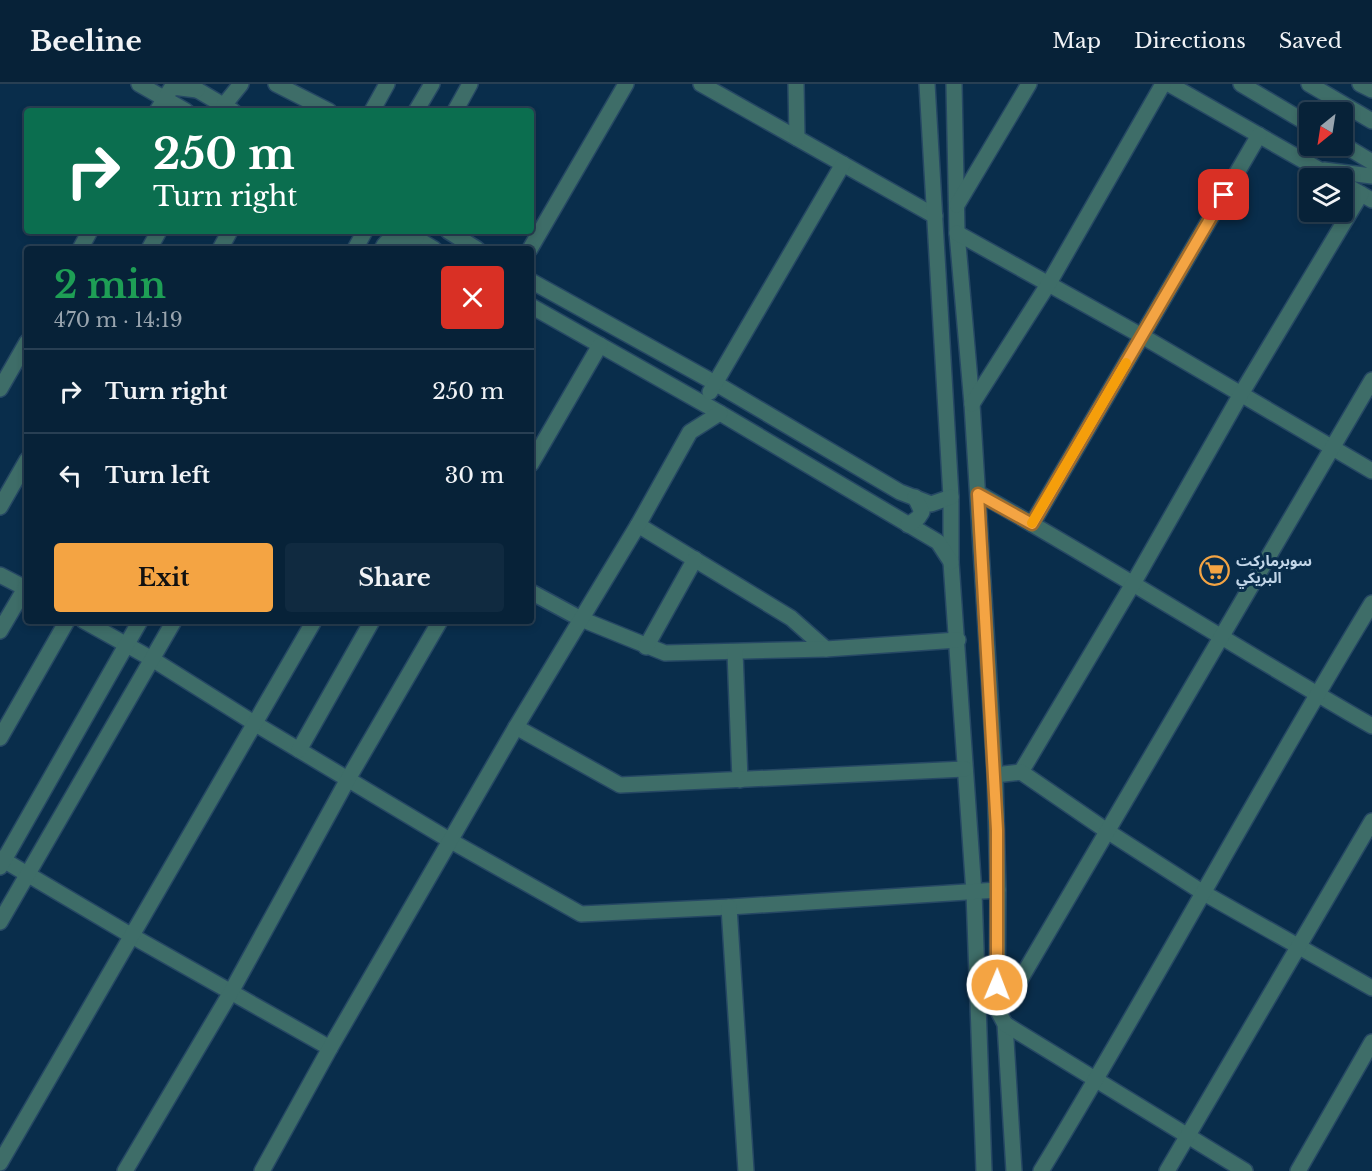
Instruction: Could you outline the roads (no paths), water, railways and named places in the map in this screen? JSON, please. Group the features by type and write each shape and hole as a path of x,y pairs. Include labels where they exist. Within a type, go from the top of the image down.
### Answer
{"street":[{"path":"139,84 161,104 172,87 192,87 229,108 241,84"},
{"path":"276,84 323,108"},
{"path":"374,108 387,84"},
{"path":"418,108 432,84"},
{"path":"457,108 470,84"},
{"path":"532,246 626,84"},
{"path":"701,84 935,216"},
{"path":"795,84 797,138"},
{"path":"927,84 951,497 951,561 974,893 984,1171"},
{"path":"954,84 957,233 972,404 995,775 998,890 996,1009 1005,1024 1245,1171"},
{"path":"956,206 1029,84"},
{"path":"972,404 1049,283 1163,84"},
{"path":"1169,84 1315,168"},
{"path":"1241,84 1299,118"},
{"path":"1309,84 1372,121"},
{"path":"1032,524 1259,135"},
{"path":"1353,151 1372,162"},
{"path":"673,386 709,394 843,164"},
{"path":"1353,174 1372,176"},
{"path":"1022,772 1241,394 1367,197 1353,189"},
{"path":"957,233 1142,336 1372,471"},
{"path":"384,246 392,238 410,234 429,246"},
{"path":"453,234 472,246"},
{"path":"534,283 716,383 900,492 931,504 951,497"},
{"path":"534,308 720,412 938,542 951,561"},
{"path":"534,459 600,345"},
{"path":"0,389 24,347"},
{"path":"996,1009 1020,980 1372,380"},
{"path":"262,1171 330,1048 516,727 638,525 690,432 720,412"},
{"path":"0,507 24,465"},
{"path":"978,494 1134,582 1372,726"},
{"path":"908,525 922,512 915,497"},
{"path":"638,525 791,618 810,632 826,649"},
{"path":"646,647 695,559"},
{"path":"0,575 24,587"},
{"path":"0,631 24,591"},
{"path":"534,594 581,619 665,653 826,649 958,640"},
{"path":"1041,1171 1096,1081 1316,694 1372,603"},
{"path":"0,738 65,624"},
{"path":"89,624 152,659 451,841 581,914 998,890"},
{"path":"138,624 1,862 28,875 330,1048"},
{"path":"0,922 172,624"},
{"path":"0,1163 312,624"},
{"path":"299,750 370,624"},
{"path":"125,1171 231,992 348,779 438,624"},
{"path":"735,652 740,780"},
{"path":"516,727 620,784 965,769"},
{"path":"995,775 1022,772 1107,831 1202,892 1372,988"},
{"path":"1167,1171 1372,820"},
{"path":"729,907 746,1171"},
{"path":"1005,1024 1014,1171"},
{"path":"1298,1171 1372,1042"}],"place":[{"name":"سوبرماركت البريكي","path":"1215,570"}]}
